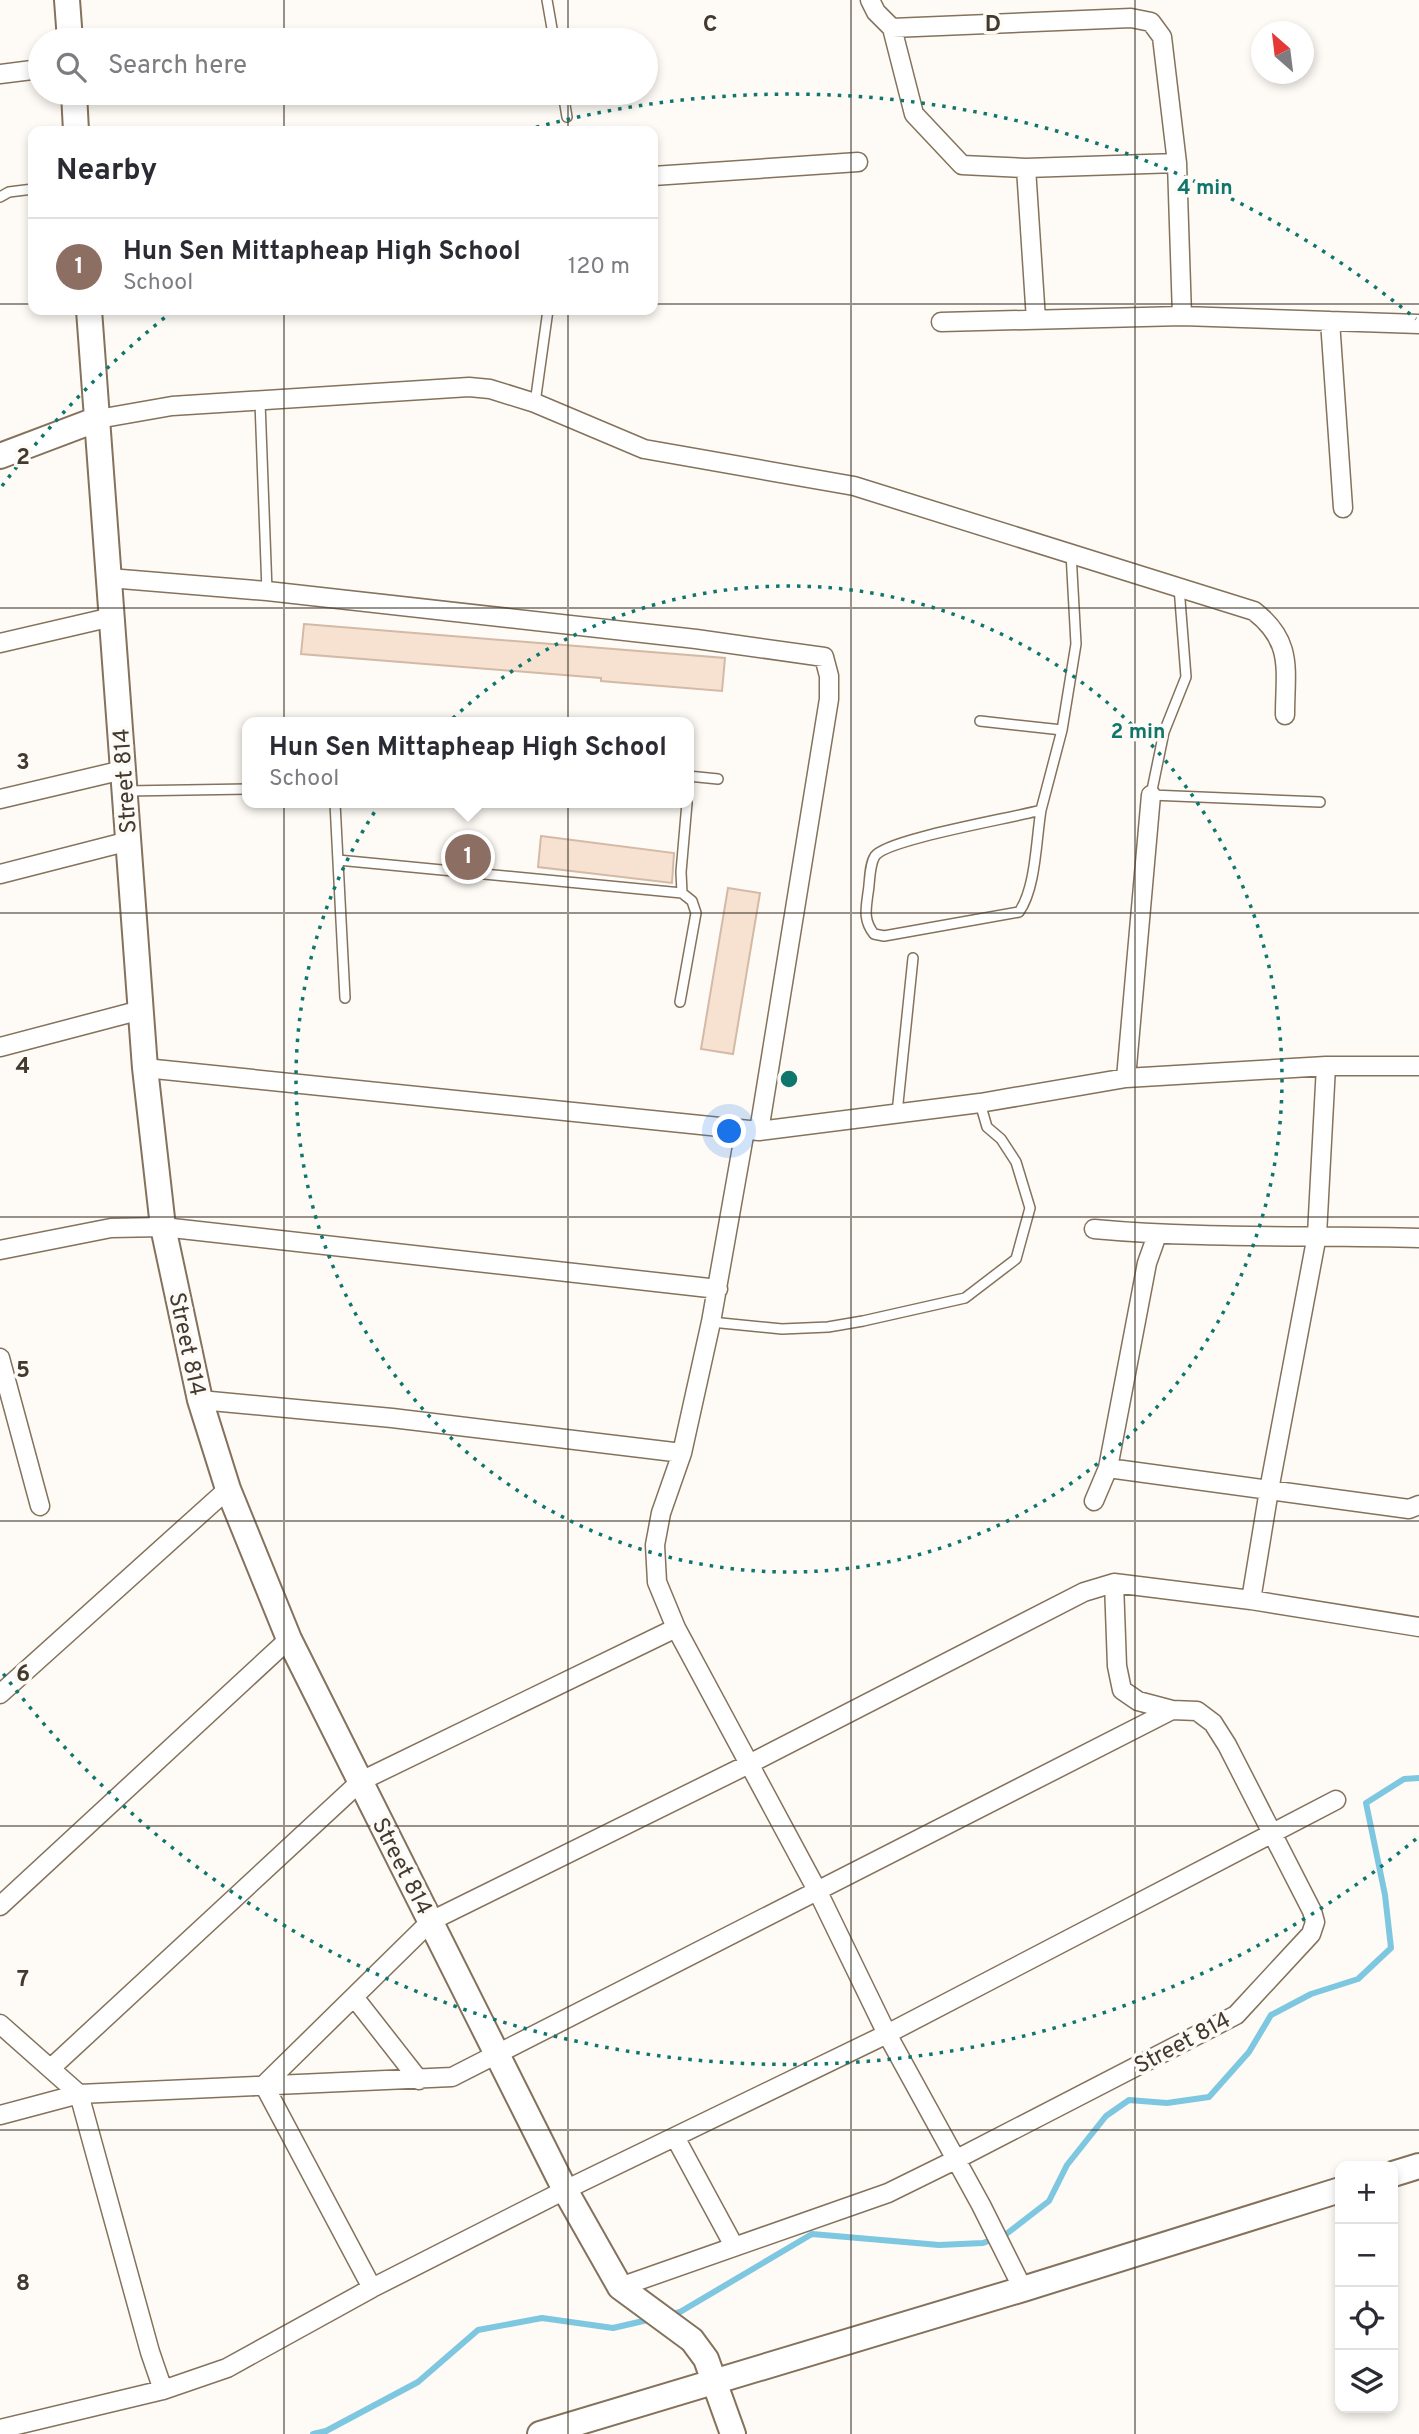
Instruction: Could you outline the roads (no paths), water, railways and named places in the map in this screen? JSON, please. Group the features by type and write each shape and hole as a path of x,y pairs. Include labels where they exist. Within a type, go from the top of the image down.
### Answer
{"street":[{"path":"67,0 69,28"},
{"path":"870,0 876,12 892,28 914,114 962,165 1026,168 1177,163"},
{"path":"892,28 1131,18 1150,22 1162,37 1177,163 1182,316"},
{"path":"0,74 28,70"},
{"path":"75,105 76,126"},
{"path":"658,176 859,162"},
{"path":"1026,168 1036,320"},
{"name":"Street 814","path":"89,315 145,1068 163,1227 200,1399 228,1489 289,1639 565,2190 628,2293 734,2246 888,2193 1236,2015 1311,1934 1315,1922 1312,1911 1227,1745 1213,1723 1197,1711 1172,1710 1138,1702 1122,1690 1118,1666 1114,1583"},
{"path":"942,323 1182,316 1419,324"},
{"path":"1330,321 1343,508"},
{"path":"0,456 97,419 172,406 469,387 490,389 534,403 644,449 854,486 1254,611 1269,622 1280,639 1285,656 1285,715"},
{"path":"109,578 267,591 696,639 824,657 829,676 829,699 752,1131 682,1453 661,1513 655,1545 657,1582 676,1629 818,1892 887,2034 981,2205 1023,2289"},
{"path":"0,643 112,617"},
{"path":"0,799 124,780"},
{"path":"1126,1078 1151,795"},
{"path":"0,874 128,841"},
{"path":"0,1046 141,1010"},
{"path":"145,1068 752,1131 980,1103 1126,1078 1326,1066 1419,1066"},
{"path":"1251,1600 1317,1235 1326,1066"},
{"path":"0,1250 111,1228 163,1227 718,1289"},
{"path":"1094,1229 1157,1235 1419,1238"},
{"path":"1094,1501 1108,1468 1147,1263 1157,1235"},
{"path":"0,1358 40,1506"},
{"path":"200,1399 392,1418 682,1453"},
{"path":"1108,1468 1409,1509 1419,1505"},
{"path":"0,1694 228,1489"},
{"path":"264,2085 431,1921 749,1764 1084,1592 1114,1583 1251,1600 1419,1627"},
{"path":"51,2068 361,1781 676,1629"},
{"path":"0,1906 289,1639"},
{"path":"0,2115 79,2094 452,2077 1172,1710"},
{"path":"0,2429 163,2390 228,2368 372,2288 565,2190 887,2034 1336,1800"},
{"path":"354,1997 419,2080"},
{"path":"0,2024 79,2094 150,2352 163,2390"},
{"path":"264,2085 372,2288"},
{"path":"675,2137 734,2246"},
{"path":"1398,2172 1419,2166"},
{"path":"540,2434 1023,2289 1335,2192"},
{"path":"628,2293 692,2340 706,2359 733,2434"}],"lane":[{"path":"547,0 552,28"},
{"path":"565,105 567,117"},
{"path":"0,197 9,192 28,190"},
{"path":"534,403 547,315"},
{"path":"260,402 267,591"},
{"path":"1041,810 911,838 882,850 874,857 865,915 868,927 874,934 884,936 1019,912 1026,902 1041,810 1062,730 1076,644 1071,554"},
{"path":"1179,587 1186,677 1164,732 1151,795 1320,802"},
{"path":"980,721 1062,730"},
{"path":"694,777 718,779"},
{"path":"124,780 242,789"},
{"path":"335,808 345,998"},
{"path":"682,893 687,808"},
{"path":"338,860 682,893 692,901 696,913 680,1002"},
{"path":"897,1113 913,958"},
{"path":"711,1322 782,1329 863,1321 965,1298 1016,1259 1030,1208 1016,1162 1001,1139 987,1126 980,1103"}],"waterway":[{"path":"669,2315 680,2312 812,2234 939,2245 983,2243 1005,2235 1049,2201 1067,2165 1106,2116 1129,2100 1167,2103 1209,2097 1249,2052 1271,2015 1311,1994 1358,1979 1391,1948 1385,1895 1366,1803 1404,1779 1419,1778"},
{"path":"313,2434 326,2431 418,2382 478,2330 542,2318 613,2328 652,2319"}],"place":[{"name":"Hun Sen Mittapheap High School","path":"468,857"}]}
